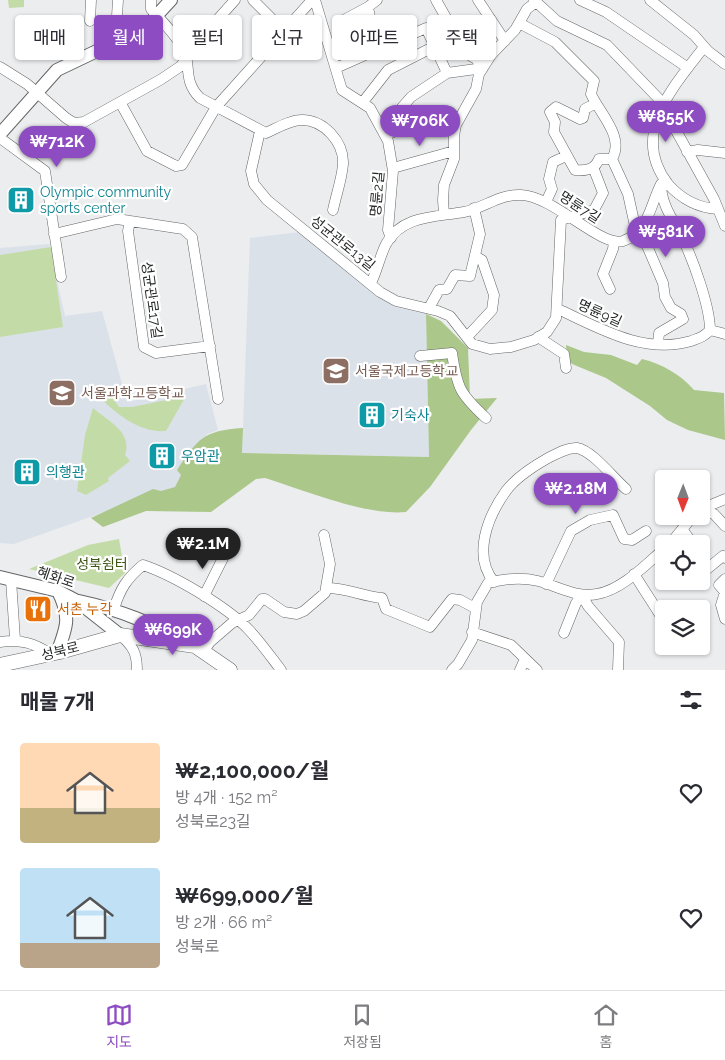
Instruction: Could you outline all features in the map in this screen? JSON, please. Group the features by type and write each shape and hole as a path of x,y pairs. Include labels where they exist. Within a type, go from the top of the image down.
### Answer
{"main road":[{"name":"성북로","path":"0,665 54,654 120,635 199,649 230,670"}],"street":[{"path":"90,21 91,0"},
{"path":"117,15 118,0"},
{"path":"151,0 151,9 157,15"},
{"path":"159,15 171,0"},
{"path":"222,15 236,0"},
{"path":"253,0 268,15"},
{"path":"299,15 314,0"},
{"name":"명륜2길","path":"314,0 342,90 351,98 363,102 370,108 385,136 393,168 388,230 391,238"},
{"path":"351,61 338,23 369,12 377,0"},
{"path":"436,0 449,23 459,49 476,59 483,68"},
{"path":"478,0 505,41"},
{"path":"580,0 606,12 688,68"},
{"path":"650,0 694,35 725,64"},
{"path":"444,214 444,185 454,159 454,136 458,121 476,89 483,68 491,55 505,41 527,9 535,1 556,21 607,45 658,98 718,209 725,226"},
{"path":"163,20 173,33"},
{"path":"519,23 555,42 594,81 591,94 616,140 616,152 612,159"},
{"path":"336,68 426,28 427,30"},
{"path":"704,46 666,96 663,108 655,121 653,133 654,154 663,181 686,200 706,208 718,209"},
{"path":"363,102 388,70 427,50"},
{"path":"61,277 45,171 0,136 36,92 47,83 57,70 94,53"},
{"path":"0,67 36,92 74,124 84,122 160,80 185,60 194,91 216,107 260,131"},
{"path":"120,102 147,151 176,166 182,165 216,107 258,60"},
{"path":"441,60 447,73"},
{"path":"379,124 397,114 411,97 447,73 483,68"},
{"path":"596,104 585,110 583,118 580,119 556,107 550,112 555,122 554,132 575,170 593,167 599,159 612,159"},
{"path":"385,136 450,112 458,121"},
{"name":"성균관로13길","path":"334,210 344,163 339,144 331,132 319,124 302,120 286,124 266,133 260,131 251,170 254,184 267,200 380,292 396,301 429,308 450,316 472,344 490,349 511,348 547,332 556,318 558,309"},
{"path":"687,152 698,150 725,153"},
{"path":"393,168 454,151"},
{"path":"546,202 552,189 549,179 553,162 566,156"},
{"path":"612,159 628,194 631,212 639,232 663,282 666,297 672,308 681,314 683,319 659,333 658,344"},
{"path":"571,217 594,210 602,197 603,193 593,167"},
{"path":"610,289 603,274 613,249 614,241 620,242 639,232 645,224 663,181"},
{"path":"663,181 661,194 686,246 697,277 710,330 725,334"},
{"name":"명륜7길","path":"371,283 387,243 415,219 474,208 489,201 513,196 522,195 546,202 592,232 614,241"},
{"path":"429,308 439,290 447,289 455,276 470,276 480,234 474,208"},
{"name":"명륜9길","path":"571,217 561,220 558,309 626,340 658,344 680,344 704,337 710,330"},
{"path":"54,234 117,219 183,229 192,237 218,399"},
{"name":"성균관로17길","path":"130,221 128,231 144,347 156,353 210,346"},
{"path":"467,337 492,310 494,295 482,260 475,256"},
{"path":"538,337 564,354 566,368"},
{"path":"420,356 452,353 455,378 464,398 486,418"},
{"path":"494,582 488,575 482,555 487,528 507,490 532,468 561,451 577,448 602,462 608,474 626,489"},
{"path":"710,505 725,499"},
{"path":"710,512 714,514 725,526"},
{"path":"546,584 571,531 590,520 613,516 624,539 632,540 646,531"},
{"path":"677,535 685,525"},
{"path":"682,529 686,535"},
{"path":"77,601 114,608 154,625 199,649 232,623 239,622 249,615 262,599 266,599 284,612 297,614 317,601 326,588 330,564 324,535"},
{"path":"204,596 224,556"},
{"path":"452,670 458,664 472,640 477,602 488,584 502,579 536,580 582,595 598,594 622,583 655,556"},
{"path":"710,566 722,556 725,558"},
{"path":"114,608 119,590 128,577 143,564 162,571 204,596 249,629 281,670"},
{"path":"634,574 655,607"},
{"path":"5,579 14,639"},
{"name":"혜화로","path":"5,579 58,592 77,601 120,635"},
{"path":"725,579 719,586 724,592 721,605 725,619"},
{"path":"326,588 345,588 365,596 382,598 386,610 430,627 452,599 460,600 476,608"},
{"path":"0,642 14,639 38,645 54,654 66,628 67,608 58,592"},
{"path":"564,633 576,603 582,595"},
{"path":"582,595 588,606 619,642 618,670"},
{"path":"472,632 511,646 537,670"},
{"path":"120,635 131,644 137,655 138,670"},
{"path":"520,670 525,659"}],"shaded area":[{"name":"서울국제고등학교","path":"300,232 393,306 426,314 429,457 242,453 250,238"},
{"name":"서울과학고등학교","path":"49,244 65,316 102,311 127,402 206,384 218,430 207,434 175,487 14,544 0,543 0,248"}],"green space":[{"path":"8,0 24,0 24,7 9,8"},
{"path":"51,247 63,327 0,337 0,255"},
{"path":"426,314 441,321 468,348 470,399 497,398 471,430 430,487 406,512 390,512 354,506 265,478 256,479 211,512 146,511 103,527 91,518 153,489 161,491 175,487 181,475 177,470 197,443 210,434 229,429 243,428 242,453 429,457"},
{"path":"566,345 584,352 611,355 637,365 642,359 649,361 677,374 694,390 724,393 725,440 688,430 667,420 650,406 606,378 572,364 567,358"},
{"path":"108,391 119,407 132,407 186,396 166,431 156,431 138,426 113,410 99,397 101,392"},
{"path":"93,408 122,433 127,447 125,455 130,461 108,478 109,481 86,495 77,491 85,435"},
{"name":"성북쉼터","path":"119,539 125,573 109,588 29,569 88,545"}],"place":[{"name":"Olympic community sports center","path":"21,200"},
{"name":"서울국제고등학교","path":"336,371"},
{"name":"서울과학고등학교","path":"62,393"},
{"name":"기숙사","path":"372,415"},
{"name":"우암관","path":"162,456"},
{"name":"의행관","path":"27,472"},
{"name":"서촌 누각","path":"38,609"}]}
